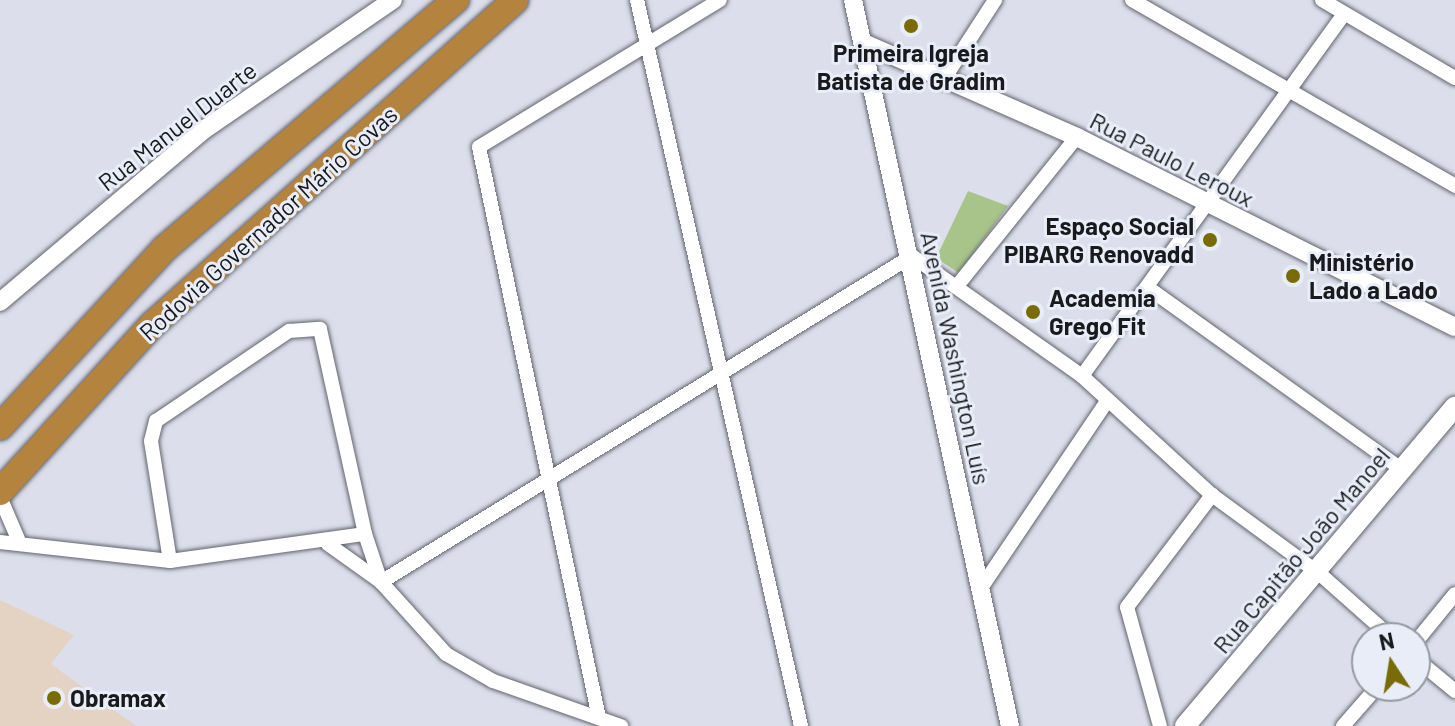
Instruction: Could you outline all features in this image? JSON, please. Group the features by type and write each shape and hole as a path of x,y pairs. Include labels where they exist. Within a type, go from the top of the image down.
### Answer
{"highway":[{"name":"Rodovia Governador Mário Covas","path":"0,427 164,249 456,0"},
{"name":"Rodovia Governador Mário Covas","path":"0,494 152,325 515,0"}],"main road":[{"name":"Rua Capitão João Manoel","path":"1185,726 1320,574 1455,407"}],"street":[{"name":"Rua Manuel Duarte","path":"0,302 205,129 393,0"},
{"path":"637,0 801,726"},
{"path":"599,718 546,480 479,147 720,0"},
{"name":"Avenida Washington Luís","path":"853,0 912,256 979,591 1010,726"},
{"path":"942,82 995,0"},
{"path":"1132,0 1455,186"},
{"path":"1322,0 1455,78"},
{"path":"1082,376 1211,205 1344,14"},
{"name":"Rua Paulo Leroux","path":"864,43 942,82 1077,137 1455,327"},
{"path":"957,286 1077,137"},
{"path":"381,582 912,256 1082,376 1212,495 1320,574 1374,622"},
{"path":"1147,287 1403,470"},
{"path":"170,561 151,441 156,421 264,344 289,331 320,329 365,534 381,582"},
{"path":"979,591 1107,401"},
{"path":"0,494 18,539"},
{"path":"1160,726 1127,607 1212,495"},
{"path":"0,542 18,539 170,561 328,544 365,534"},
{"path":"328,544 381,582 446,654 493,681 621,726"},
{"path":"1431,623 1455,594"},
{"path":"1431,671 1455,691"},
{"path":"1343,726 1364,702"}],"shaded area":[{"path":"0,600 74,635 51,664 136,726 0,726"}],"green space":[{"path":"968,191 1008,206 959,273 936,258"}],"place":[{"name":"Primeira Igreja Batista de Gradim","path":"911,26"},
{"name":"Espaço Social PIBARG Renovadd","path":"1210,240"},
{"name":"Ministério Lado a Lado","path":"1293,276"},
{"name":"Academia Grego Fit","path":"1033,312"},
{"name":"Obramax","path":"54,698"}]}
